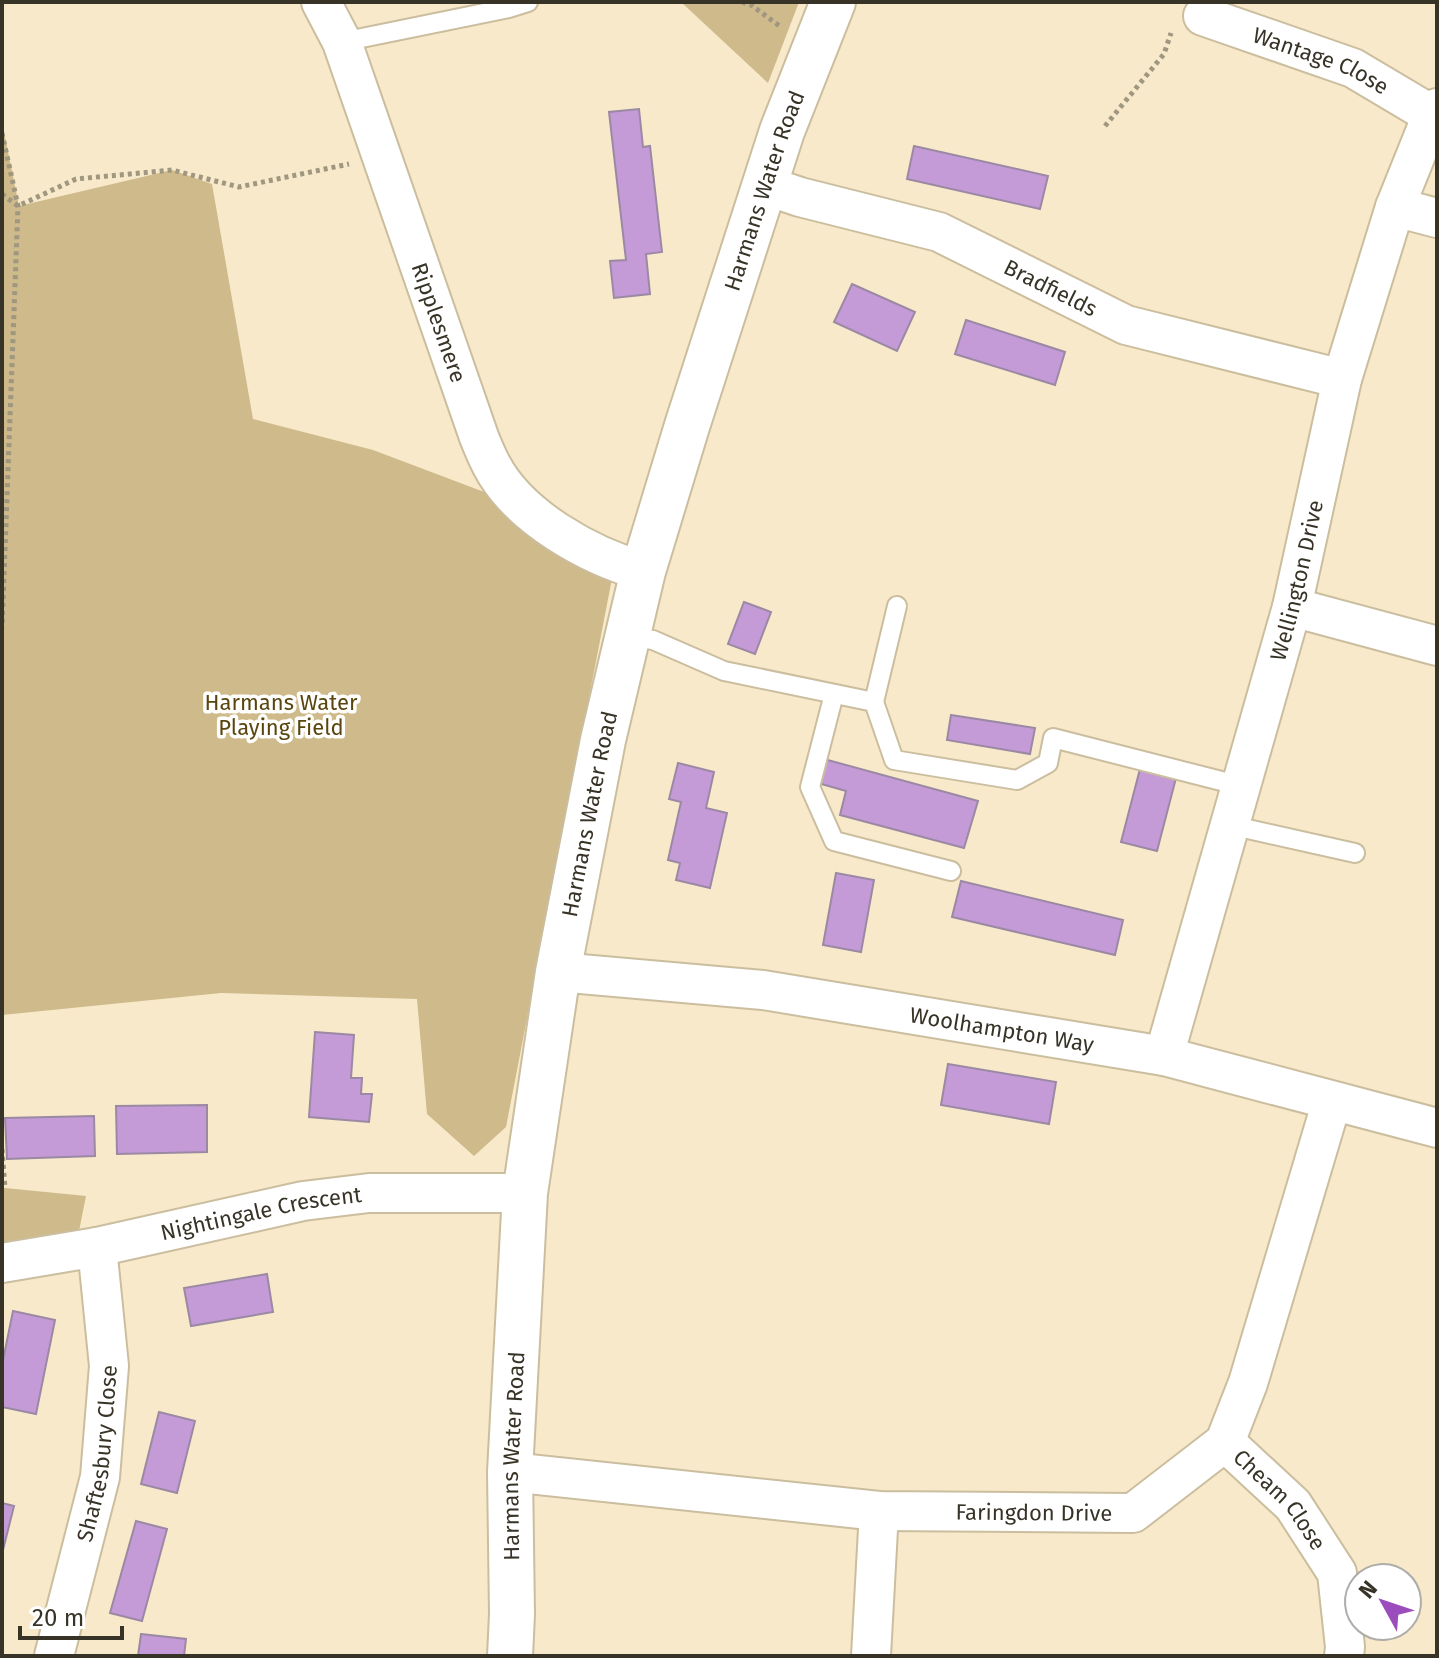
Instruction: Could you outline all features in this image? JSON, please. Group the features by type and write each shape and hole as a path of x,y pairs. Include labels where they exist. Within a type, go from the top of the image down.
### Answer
{"street":[{"name":"Ripplesmere","path":"321,2 342,42 479,437 493,468 514,496 550,527 615,563 643,571"},
{"name":"Harmans Water Road","path":"510,1656 510,1472 525,1193 558,972 603,740 643,571 782,131 833,2"},
{"name":"Wantage Close","path":"1189,20 1353,68 1434,111"},
{"name":"Wellington Drive","path":"1164,1056 1292,607 1342,379 1395,207 1434,111"},
{"name":"Bradfields","path":"764,185 939,232 1126,325 1342,379"},
{"path":"1395,207 1437,218"},
{"path":"1292,607 1437,646"},
{"name":"Woolhampton Way","path":"558,972 763,990 1164,1056 1437,1128"},
{"path":"1225,1442 1248,1383 1332,1101"},
{"name":"Nightingale Crescent","path":"2,1263 97,1247 303,1201 369,1193 525,1193"},
{"name":"Shaftesbury Close","path":"54,1656 100,1477 109,1366 97,1247"},
{"name":"Faringdon Drive","path":"510,1472 879,1511 1133,1513 1225,1442"},
{"name":"Cheam Close","path":"1225,1442 1293,1505 1337,1573 1344,1656"},
{"path":"871,1656 879,1511"}],"lane":[{"path":"342,42 528,2"},
{"path":"897,606 874,702 894,760 1017,780 1048,763 1053,738 1241,786"},
{"path":"627,636 653,640 724,671 874,702"},
{"path":"834,694 810,787 834,841 951,871"},
{"path":"1230,825 1355,853"}],"path":[{"path":"742,2 789,32"},
{"path":"1105,126 1189,20"},
{"path":"2,133 18,206 2,628"},
{"path":"18,206 76,179 172,170 239,187 382,157"},
{"path":"2,194 18,206"},
{"path":"2,1149 5,1188"}],"green space":[{"path":"681,2 799,2 768,83"},
{"name":"Harmans Water Playing Field","path":"2,122 19,206 172,170 212,184 253,419 373,450 529,509 615,563 506,1127 474,1156 427,1114 417,999 221,993 2,1015"},
{"path":"2,1189 86,1196 75,1251 2,1263"}],"building":[{"path":"639,109 643,147 650,146 662,252 646,254 650,294 614,298 610,261 626,260 609,112"},
{"path":"914,146 1048,176 1040,209 907,179"},
{"path":"852,284 915,312 897,351 834,322"},
{"path":"966,320 1065,352 1055,385 955,354"},
{"path":"744,602 771,612 755,654 728,644"},
{"path":"951,715 1035,728 1030,754 947,740"},
{"path":"824,759 978,801 964,848 840,815 846,791 818,783"},
{"path":"678,763 714,772 706,808 727,813 710,888 676,880 680,863 668,860 681,802 669,799"},
{"path":"1140,769 1176,778 1157,851 1121,842"},
{"path":"836,873 874,880 861,952 823,945"},
{"path":"961,881 1123,920 1115,955 952,917"},
{"path":"315,1032 354,1035 351,1078 362,1078 361,1094 372,1094 369,1122 309,1117"},
{"path":"948,1064 1056,1082 1049,1124 941,1105"},
{"path":"207,1105 207,1152 117,1154 116,1106"},
{"path":"94,1116 95,1156 7,1159 5,1118"},
{"path":"267,1274 273,1312 191,1326 184,1288"},
{"path":"13,1311 55,1320 36,1414 2,1407 2,1365"},
{"path":"159,1412 195,1421 177,1493 141,1484"},
{"path":"2,1503 14,1506 2,1554"},
{"path":"136,1521 167,1529 142,1621 110,1613"},
{"path":"141,1634 186,1639 184,1656 138,1656"}]}
